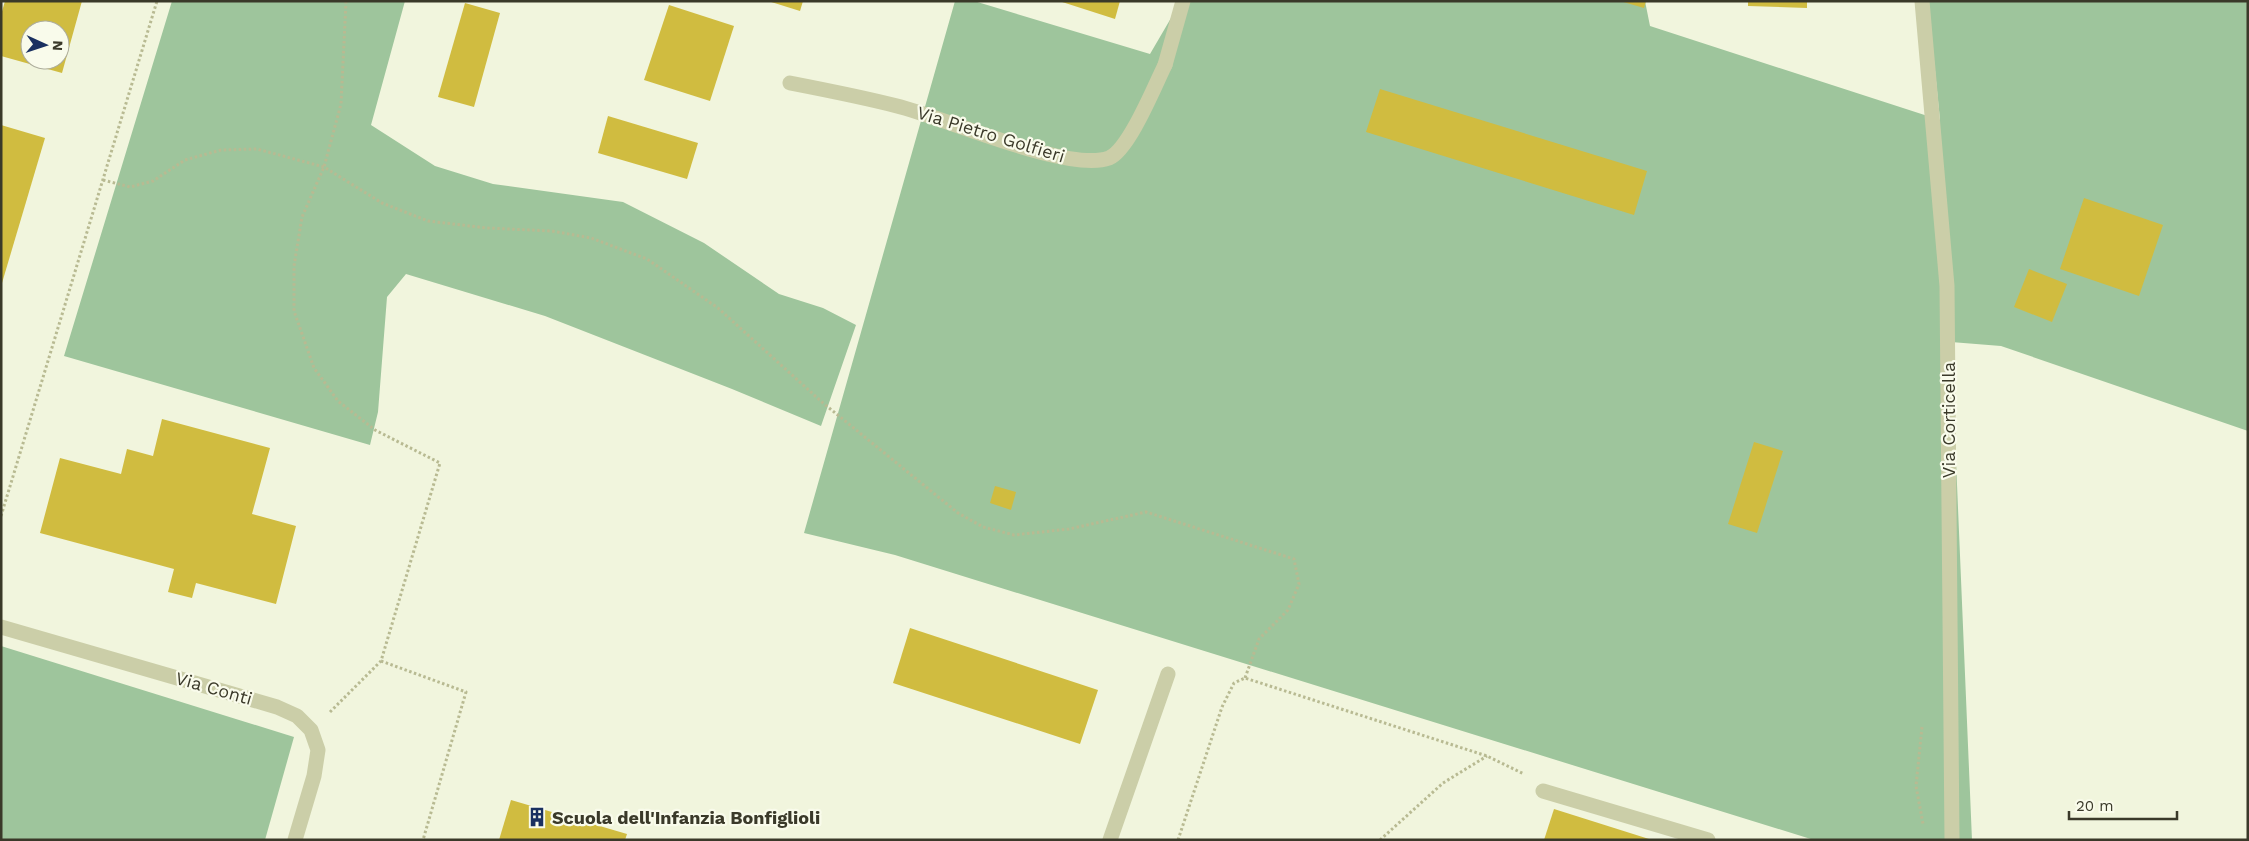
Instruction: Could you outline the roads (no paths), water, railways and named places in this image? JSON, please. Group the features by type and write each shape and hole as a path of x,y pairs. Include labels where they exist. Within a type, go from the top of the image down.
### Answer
{"street":[{"name":"Via Pietro Golfieri","path":"790,83 899,106 1062,158 1092,160 1110,157 1125,144 1165,65 1183,1"},
{"name":"Via Corticella","path":"1922,1 1947,286 1952,840"},
{"name":"Via Conti","path":"1,626 277,707 297,716 311,730 318,750 314,776 295,840"},
{"path":"1110,840 1168,674"},
{"path":"1543,791 1677,836 1708,840"}],"place":[{"name":"Scuola dell'Infanzia Bonfiglioli","path":"537,817"}]}
